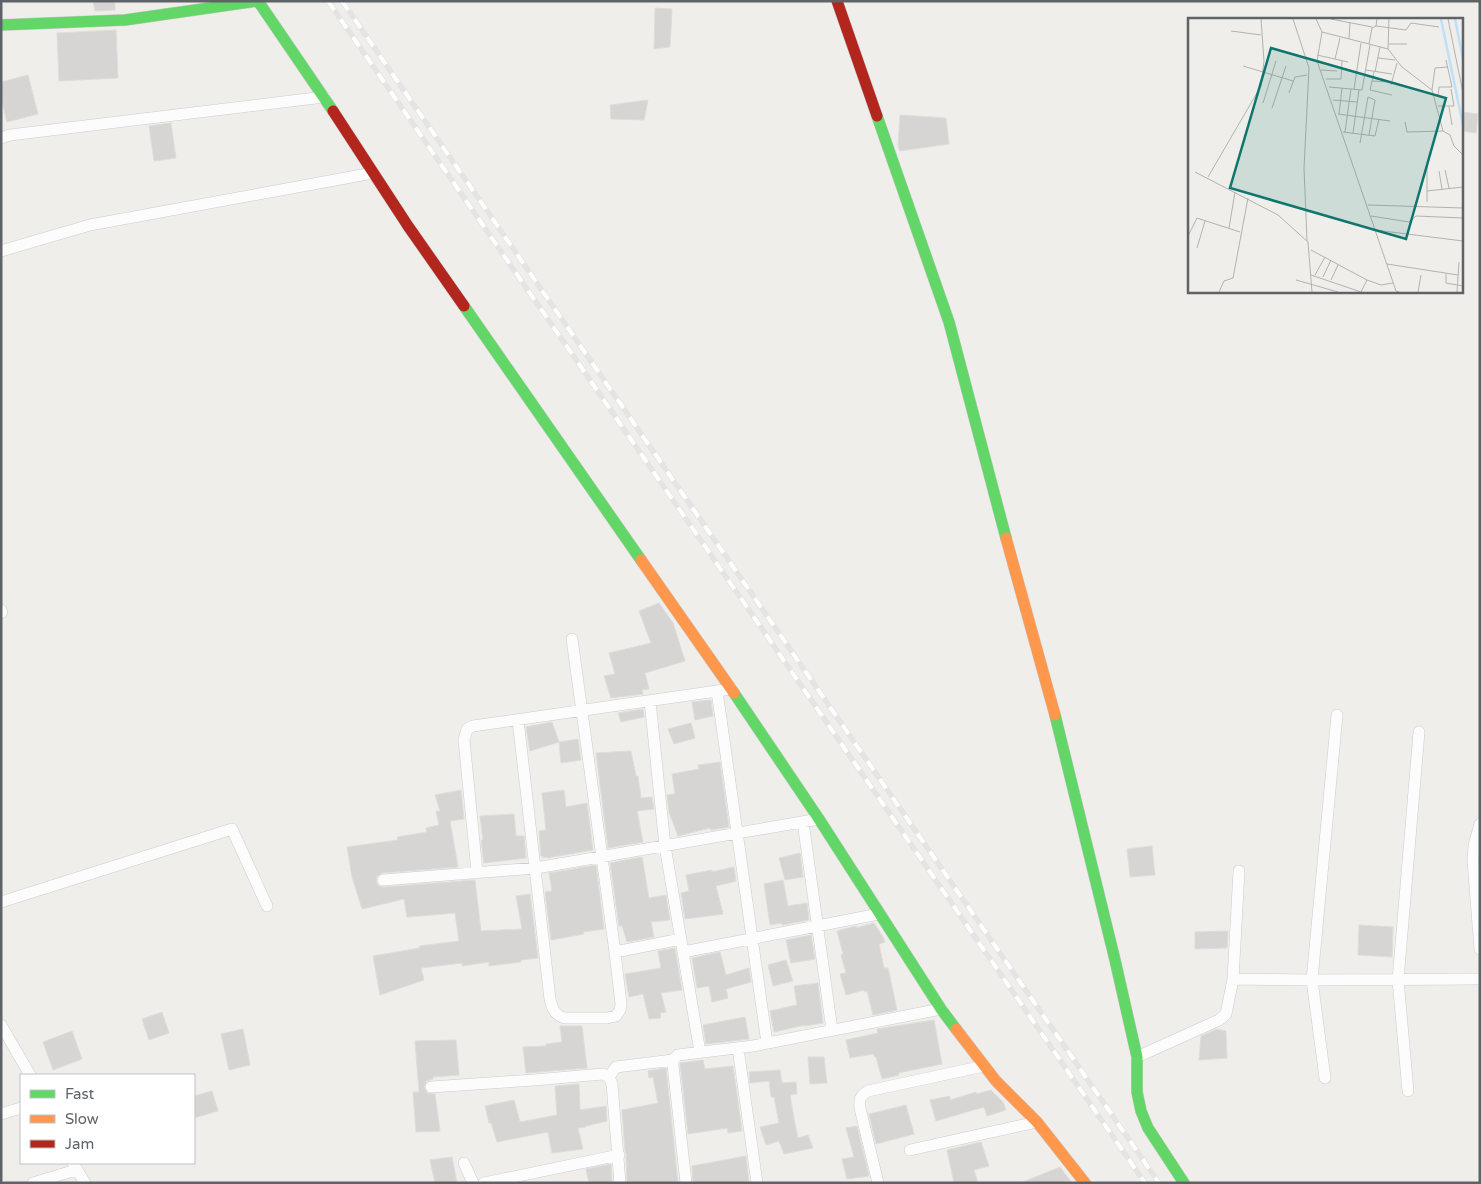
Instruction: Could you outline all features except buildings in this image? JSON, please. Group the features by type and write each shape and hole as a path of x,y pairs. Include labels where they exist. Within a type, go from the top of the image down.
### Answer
{"street":[{"path":"1,25 125,20 258,1 324,97 373,173 731,689 819,819 941,1009 996,1081 1037,1122 1085,1183"},
{"path":"837,1 947,315 997,506 1052,702 1115,960 1137,1057 1137,1092 1141,1111 1148,1128 1184,1183"},
{"path":"1,138 10,135 324,97"},
{"path":"1,251 90,225 373,173"},
{"path":"518,720 552,1008 557,1015 564,1018 608,1018 616,1016 621,1004 616,952 572,640"},
{"path":"477,872 464,740 467,729 473,726 731,689"},
{"path":"717,691 766,1043"},
{"path":"650,701 665,846 700,1052"},
{"path":"1325,1078 1312,980 1338,715"},
{"path":"1408,1091 1398,980 1419,732"},
{"path":"383,880 536,868 819,819"},
{"path":"803,822 832,1030"},
{"path":"1480,824 1474,845 1473,861 1480,949"},
{"path":"1,902 232,829 267,906"},
{"path":"1137,1057 1219,1020 1226,1014 1233,979 1238,871"},
{"path":"683,952 879,914"},
{"path":"616,952 681,938"},
{"path":"1233,979 1480,979"},
{"path":"609,1077 616,1067 673,1060 678,1055 738,1048 941,1009"},
{"path":"1,1025 29,1074"},
{"path":"738,1048 757,1183"},
{"path":"673,1060 686,1183"},
{"path":"878,1183 860,1108 859,1102 862,1095 868,1091 984,1066"},
{"path":"431,1087 596,1074 603,1074 609,1077 612,1084 620,1183"},
{"path":"1,1114 20,1108"},
{"path":"910,1150 1037,1122"},
{"path":"484,1183 619,1155"},
{"path":"464,1163 473,1183"},
{"path":"33,1183 65,1178 75,1167 85,1183"}],"railway":[{"path":"328,1 1145,1183"},
{"path":"342,1 1159,1183"}],"traffic: fast":[{"path":"1,25 125,20 258,1 333,111"},
{"path":"877,116 949,322 1006,538"},
{"path":"464,306 641,560"},
{"path":"734,693 956,1029"},
{"path":"1055,715 1137,1057 1137,1092 1141,1111 1148,1128 1184,1183"}],"traffic: slow":[{"path":"1006,538 1055,715"},
{"path":"641,560 734,693"},
{"path":"956,1029 996,1081 1037,1122 1085,1183"}],"traffic: jam":[{"path":"837,1 877,116"},
{"path":"333,111 408,226 464,306"}]}
